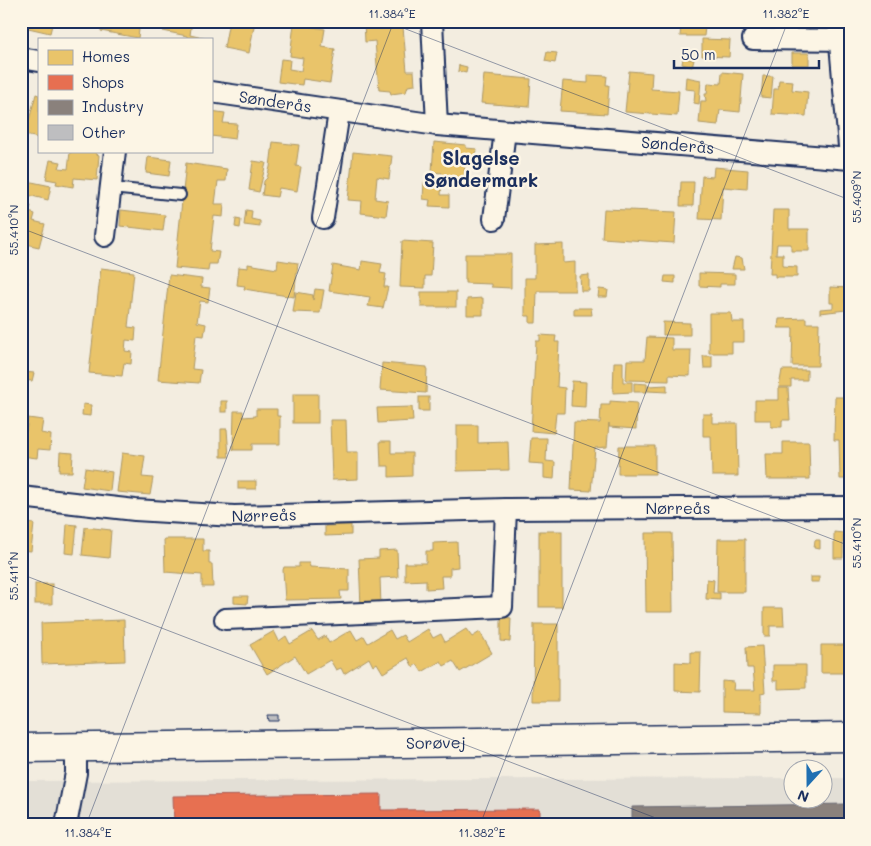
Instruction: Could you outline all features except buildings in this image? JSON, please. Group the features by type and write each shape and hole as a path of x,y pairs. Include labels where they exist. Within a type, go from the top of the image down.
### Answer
{"street":[{"path":"432,21 437,125"},
{"path":"753,39 842,33 850,158"},
{"path":"21,58 38,61"},
{"name":"Sønderås","path":"212,92 437,125 850,158"},
{"path":"323,218 339,112"},
{"path":"494,219 505,131"},
{"path":"105,236 115,152"},
{"name":"Nørreås","path":"21,497 135,510 234,516 506,509 850,508"},
{"path":"225,619 502,608 506,509"},
{"name":"Sorøvej","path":"21,748 850,738"},
{"path":"66,825 76,773 76,748"}],"lane":[{"path":"111,188 180,195"}],"shaded area":[{"path":"784,778 784,808 834,808 834,778 850,778 850,825 21,825 21,781"}],"district":[{"name":"Slagelse Søndermark","path":"481,169"}]}
